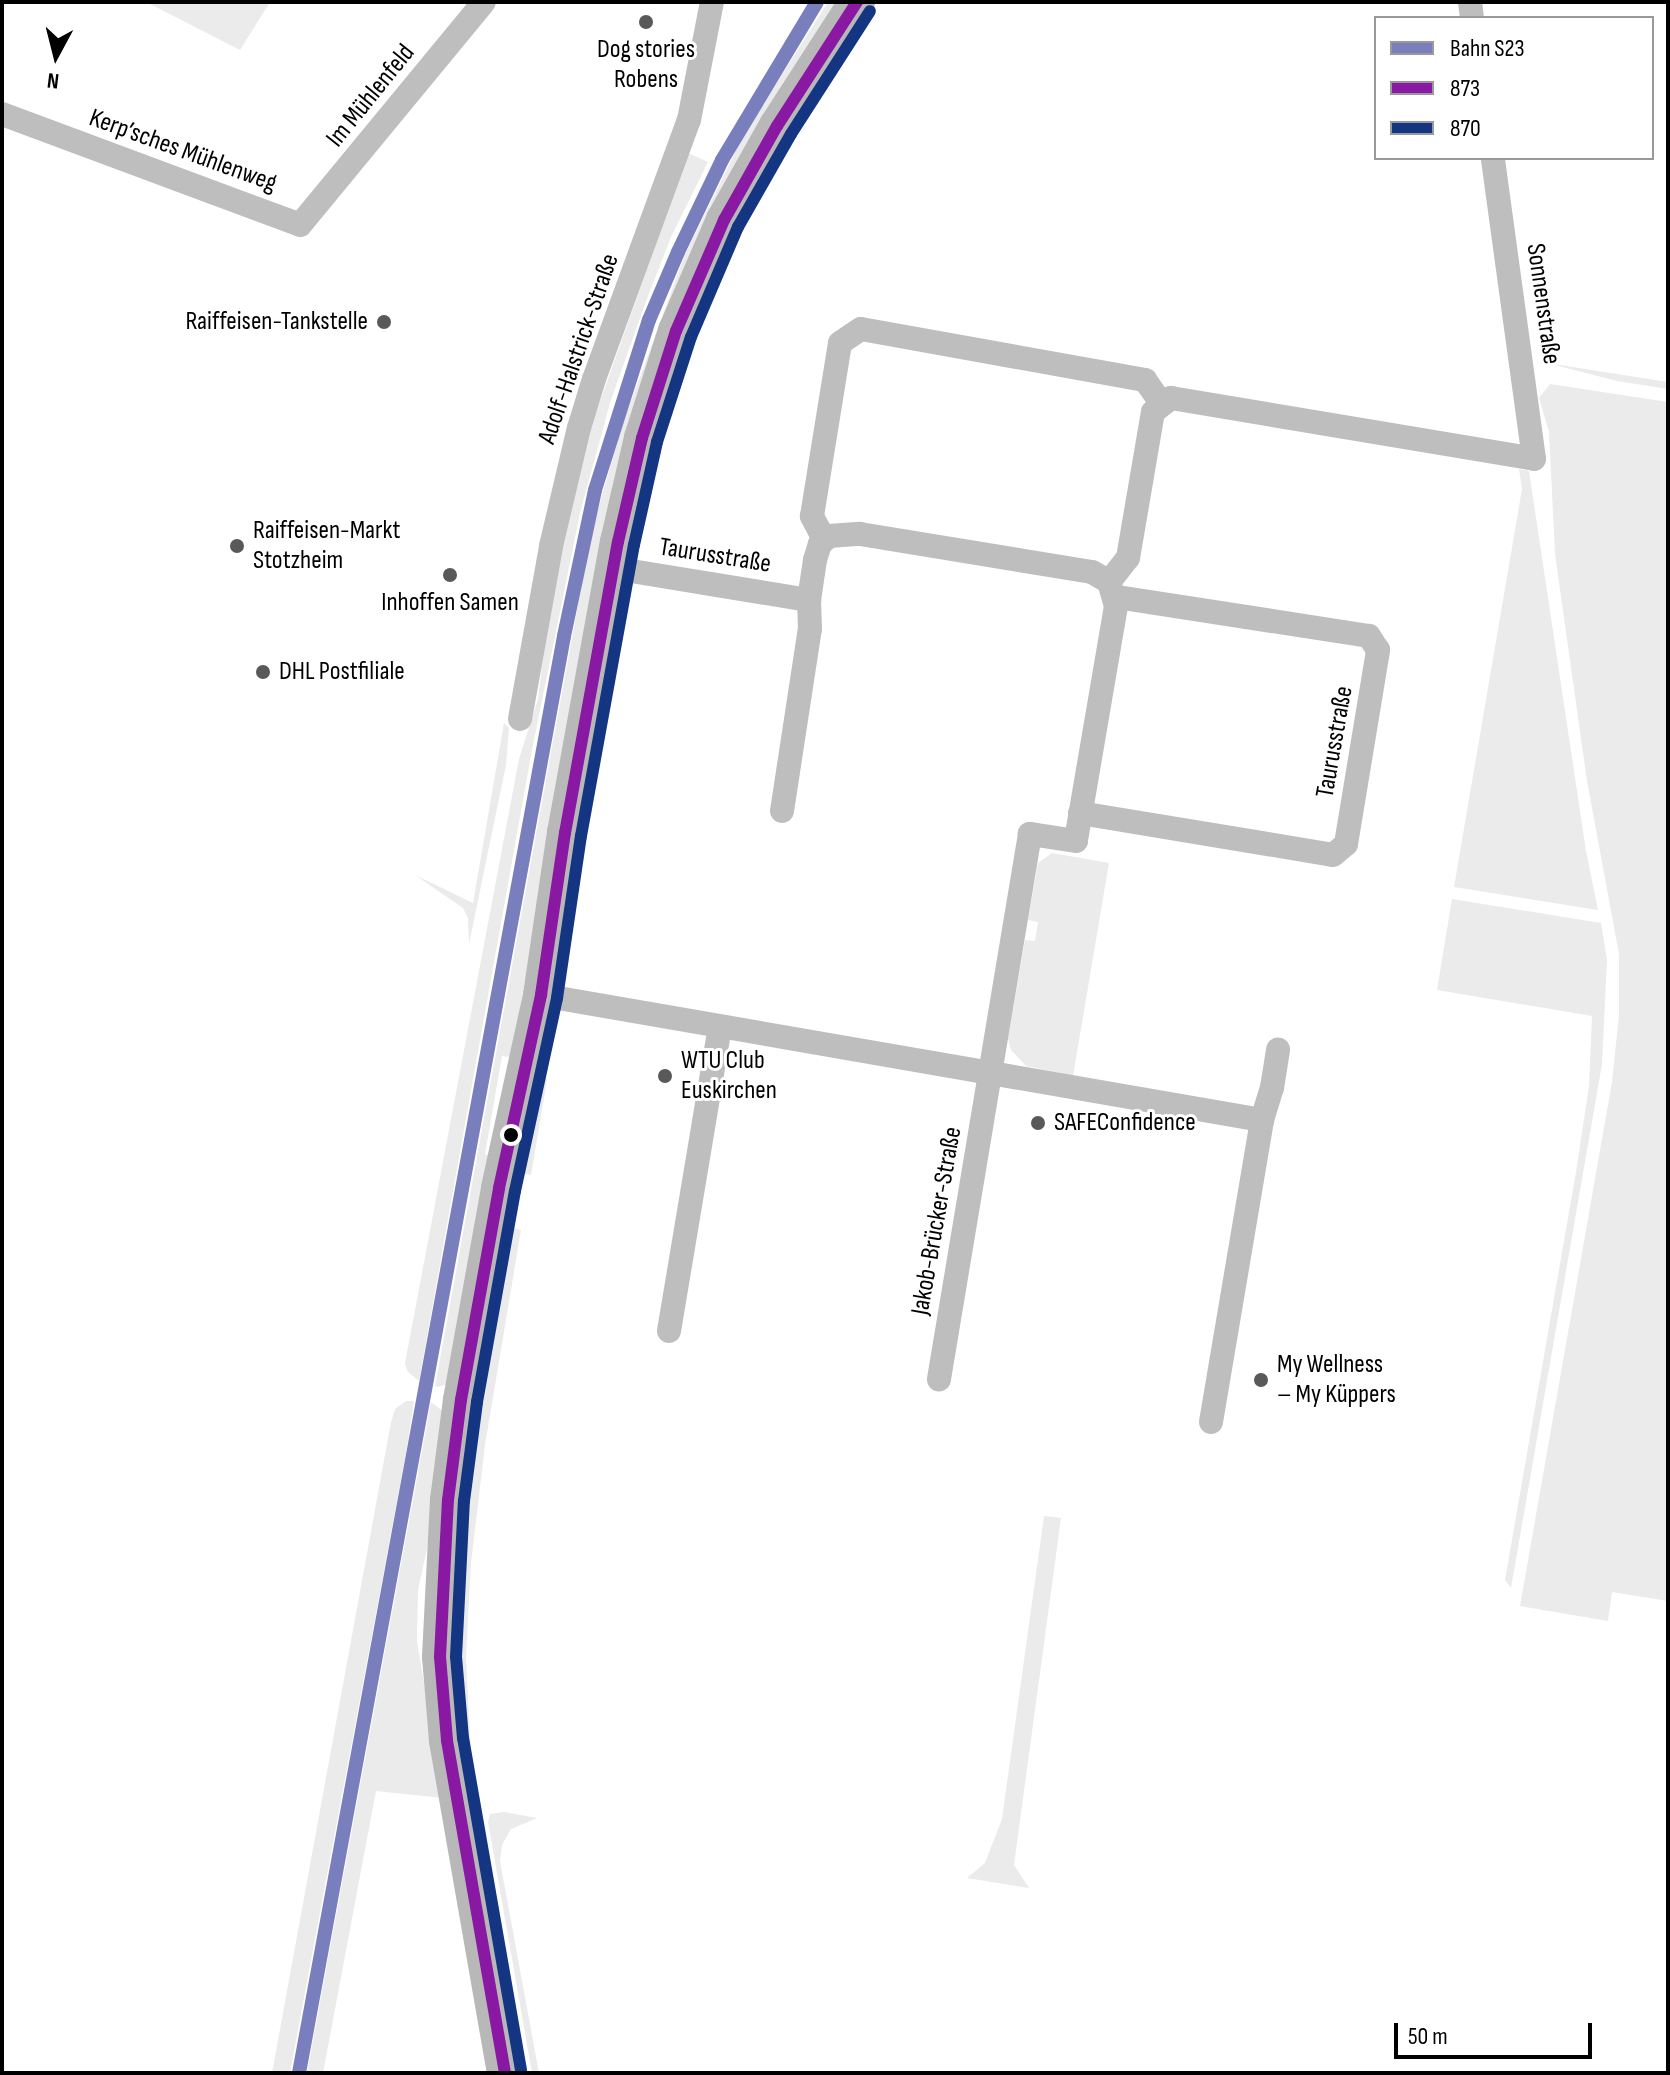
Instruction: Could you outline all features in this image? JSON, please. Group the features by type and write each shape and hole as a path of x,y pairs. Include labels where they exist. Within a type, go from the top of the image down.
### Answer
{"street":[{"name":"Im Mühlenfeld","path":"300,225 484,2"},
{"name":"Adolf-Halstrick-Straße","path":"520,719 551,546 572,454 594,379 689,120 712,2"},
{"path":"505,2073 447,1740 440,1657 442,1566 463,1386 496,1201 541,995 565,833 613,568 642,438 665,360 695,286 756,160 857,2"},
{"name":"Kerp’sches Mühlenweg","path":"2,114 300,225"},
{"name":"Sonnenstraße","path":"1162,404 1171,398 1534,459 1493,160"},
{"path":"782,811 810,629 809,600 815,560 824,539 812,516 840,343 861,329 1145,380 1162,404 1153,412 1128,558 1112,590 1080,813"},
{"name":"Taurusstraße","path":"824,539 836,533 860,534 1092,572 1112,590 1369,636 1378,650 1346,844 1333,855 1080,813"},
{"name":"Taurusstraße","path":"613,568 809,600"},
{"name":"Jakob-Brücker-Straße","path":"939,1379 1030,834 1076,841 1080,813"},
{"path":"541,995 1262,1120"},
{"path":"669,1331 720,1026"},
{"path":"1211,1422 1262,1120 1278,1049"}],"shaded area":[{"path":"146,2 270,2 240,50"},
{"path":"828,2 842,2 731,177 567,750 511,1057 502,1056 485,1154 492,1156 450,1383 438,1387 435,1386 591,534 622,426 684,257 742,138"},
{"path":"688,153 708,162 671,237 645,304 610,403 580,513 532,750 419,1381 407,1371 405,1363 519,759 538,699 550,599 584,447"},
{"path":"1547,363 1668,382 1668,389 1617,381"},
{"path":"1550,384 1668,402 1668,1601 1612,1592 1608,1621 1520,1606 1612,1082 1619,1015 1619,954 1587,781 1555,554 1549,432 1539,398"},
{"path":"1519,469 1529,471 1586,851 1598,910 1454,887 1522,489"},
{"path":"504,723 509,728 506,765 469,944 468,918 463,908 415,875 473,903"},
{"path":"1052,853 1109,863 1073,1076 1026,1066 1011,1050 1008,1039 1025,940 1035,941 1038,922 1028,920 1038,863"},
{"path":"1452,899 1601,923 1607,960 1602,1064 1511,1588 1505,1580 1576,1172 1589,1086 1592,1016 1437,990"},
{"path":"544,1076 547,1080 531,1175 515,1172"},
{"path":"505,1226 521,1230 485,1445 471,1563 466,1657 472,1780 459,1724 455,1670 456,1543"},
{"path":"406,1401 414,1401 407,1447 290,2073 272,2073 391,1422 395,1409"},
{"path":"431,1402 444,1412 433,1521 418,1590 417,1641 443,1798 376,1791 323,2073 307,2073"},
{"path":"1044,1516 1061,1518 1014,1865 1029,1888 967,1878 985,1863 1002,1819"},
{"path":"504,1812 537,1818 511,1829 502,1845 500,1861 539,2073 532,2073 488,1822 490,1814"}],"rail line":[{"name":"S23","path":"299,2073 564,636 595,490 649,320 678,252 722,160 817,2"}],"transit line":[{"name":"873","path":"505,2073 447,1740 440,1657 448,1500 461,1400 499,1188 541,995 565,833 618,542 642,438 676,331 724,220 777,126 857,2"},
{"name":"870","path":"521,2070 463,1738 456,1657 464,1501 477,1402 515,1191 557,998 581,836 634,545 657,442 691,337 738,227 791,134 870,11"}],"place":[{"name":"Dog stories Robens","path":"646,22"},
{"name":"Raiffeisen-Tankstelle","path":"384,322"},
{"name":"Raiffeisen-Markt Stotzheim","path":"237,546"},
{"name":"Inhoffen Samen","path":"450,575"},
{"name":"DHL Postfiliale","path":"263,672"},
{"name":"WTU Club Euskirchen","path":"665,1076"},
{"name":"SAFEConfidence","path":"1038,1123"},
{"name":"My Wellness – My Küppers","path":"1261,1380"}]}
